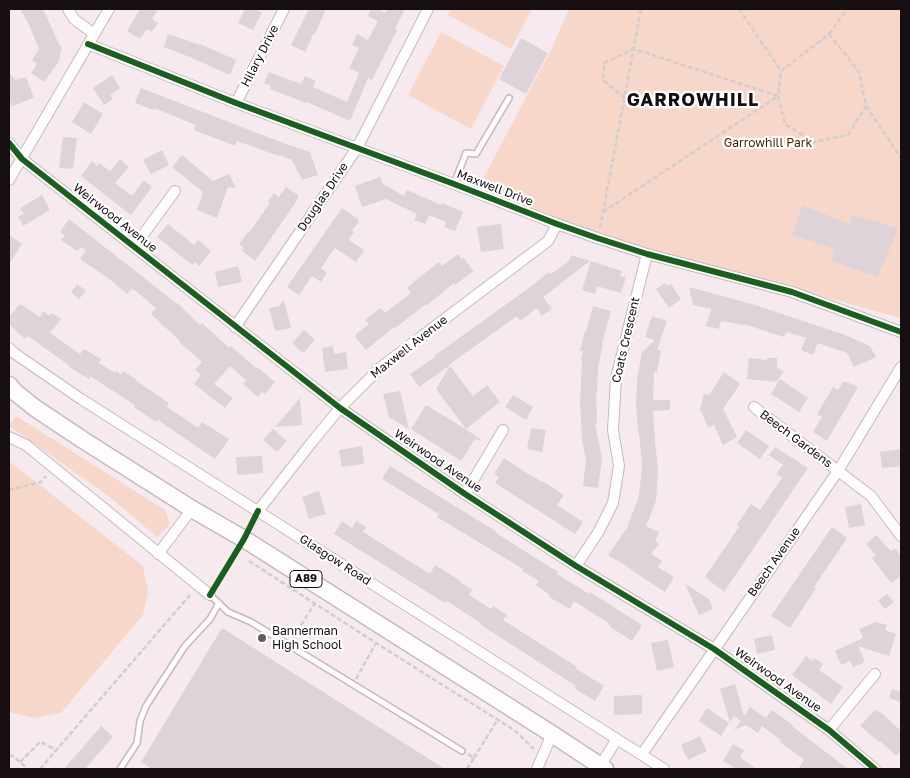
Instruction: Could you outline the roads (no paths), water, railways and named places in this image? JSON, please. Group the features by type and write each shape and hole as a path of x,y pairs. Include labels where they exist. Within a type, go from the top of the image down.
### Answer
{"main road":[{"name":"A89","path":"11,392 83,440 192,509 244,539 603,768"}],"street":[{"path":"68,9 74,19 94,34"},
{"path":"9,180 109,9"},
{"name":"Hilary Drive","path":"236,103 284,9"},
{"name":"Douglas Drive","path":"235,327 356,148 428,9"},
{"name":"Maxwell Drive","path":"88,44 236,103 557,224 647,254 792,292 901,332"},
{"name":"Weirwood Avenue","path":"9,143 22,159 340,408 465,494 576,566 714,649 829,730 875,769"},
{"path":"134,247 175,191"},
{"name":"Maxwell Avenue","path":"258,511 340,408 381,367 548,241 557,224"},
{"name":"Coats Crescent","path":"576,566 599,531 613,503 618,466 613,430 616,378 647,254"},
{"name":"Glasgow Road","path":"9,348 81,399 664,769"},
{"name":"Beech Avenue","path":"642,754 838,471 901,367"},
{"name":"Beech Gardens","path":"754,407 871,496 901,536"},
{"path":"465,494 503,430"},
{"path":"9,437 26,446 54,468 210,595"},
{"path":"158,554 192,509"},
{"path":"829,730 875,674"},
{"path":"537,769 552,734"},
{"path":"603,768 617,739"}],"lane":[{"path":"454,184 466,153 476,154 509,98"},
{"path":"210,595 228,612 251,622 462,750"},
{"path":"120,769 136,743 140,721 146,706 185,646 210,618 219,604"}],"place":[{"name":"Bannerman High School","path":"262,638"}],"district":[{"name":"GARROWHILL","path":"693,100"}],"park label":[{"name":"Garrowhill Park","path":"768,143"}]}
